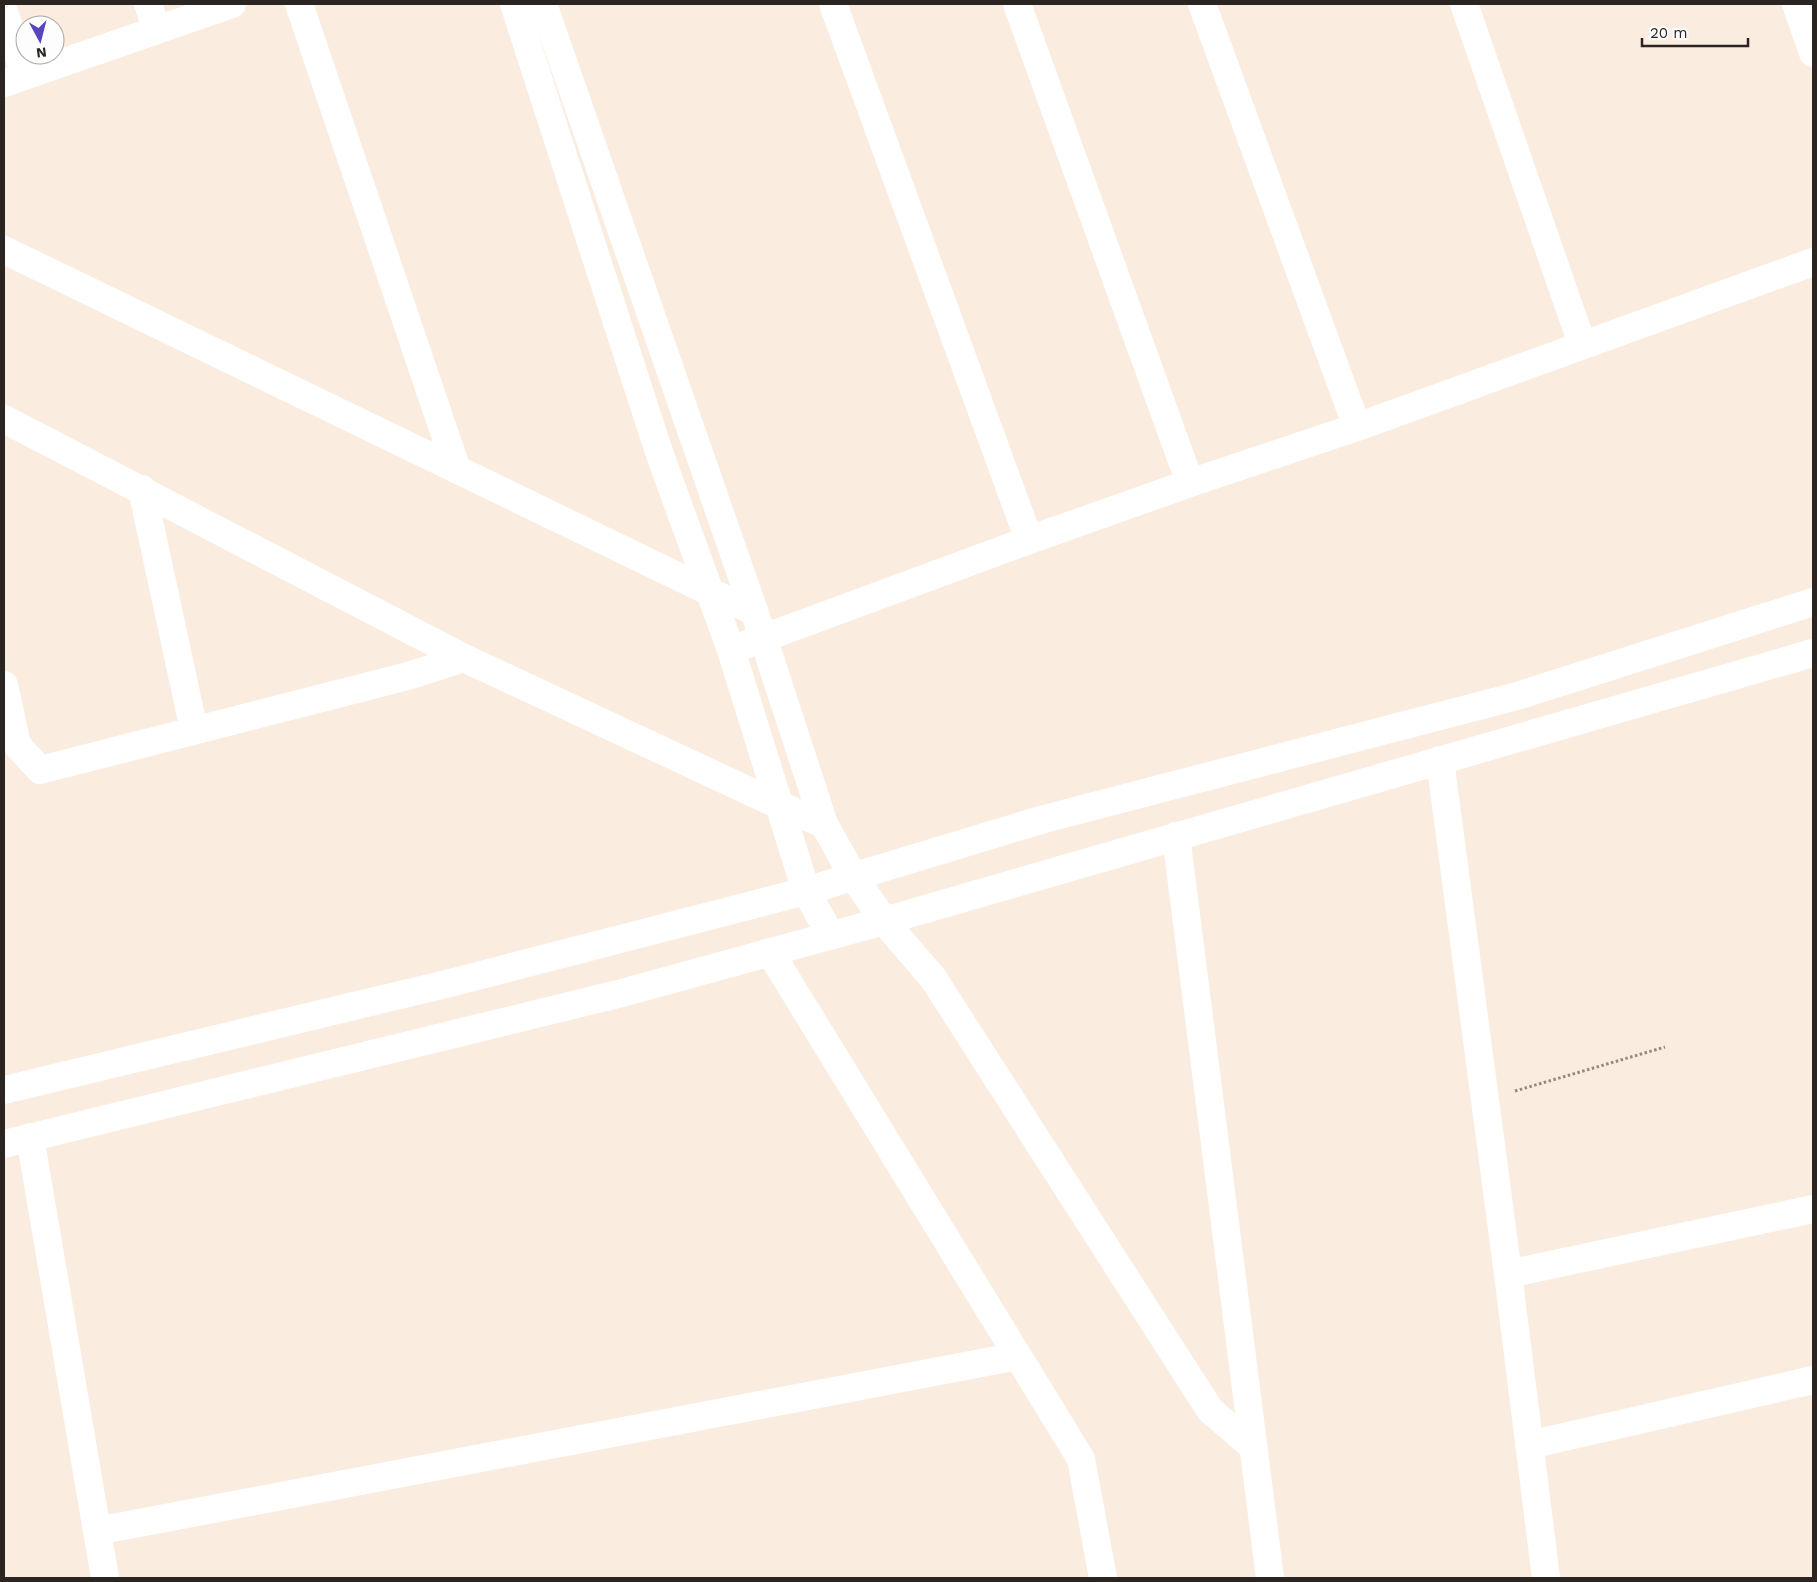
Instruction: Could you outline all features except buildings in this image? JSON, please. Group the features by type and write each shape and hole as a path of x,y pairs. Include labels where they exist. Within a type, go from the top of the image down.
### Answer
{"street":[{"path":"148,4 157,30"},
{"path":"4,12 14,80 232,4"},
{"path":"299,4 458,470"},
{"path":"514,4 660,455 731,650 754,729 781,806 806,891 831,936"},
{"path":"543,4 763,637 824,824 853,876 884,921 932,978 1210,1410 1253,1447"},
{"path":"833,4 1029,540"},
{"path":"1017,4 1190,483"},
{"path":"1202,4 1357,427"},
{"path":"1464,4 1582,344"},
{"path":"1796,4 1812,48"},
{"path":"4,250 754,612"},
{"path":"731,650 1029,540 1357,427 1813,262"},
{"path":"4,419 464,658 781,806 824,824"},
{"path":"142,490 194,730"},
{"path":"4,1090 454,982 806,891 1044,819 1517,696 1813,602"},
{"path":"4,1144 622,993 884,921 1813,653"},
{"path":"4,685 18,745 40,770 408,676 464,658"},
{"path":"1440,760 1486,1100 1546,1578"},
{"path":"1176,836 1270,1578"},
{"path":"770,952 1081,1458 1103,1578"},
{"path":"30,1137 105,1578"},
{"path":"1508,1274 1813,1209"},
{"path":"97,1531 1018,1356"},
{"path":"1529,1445 1813,1380"}],"path":[{"path":"1486,1100 1665,1047"}]}
